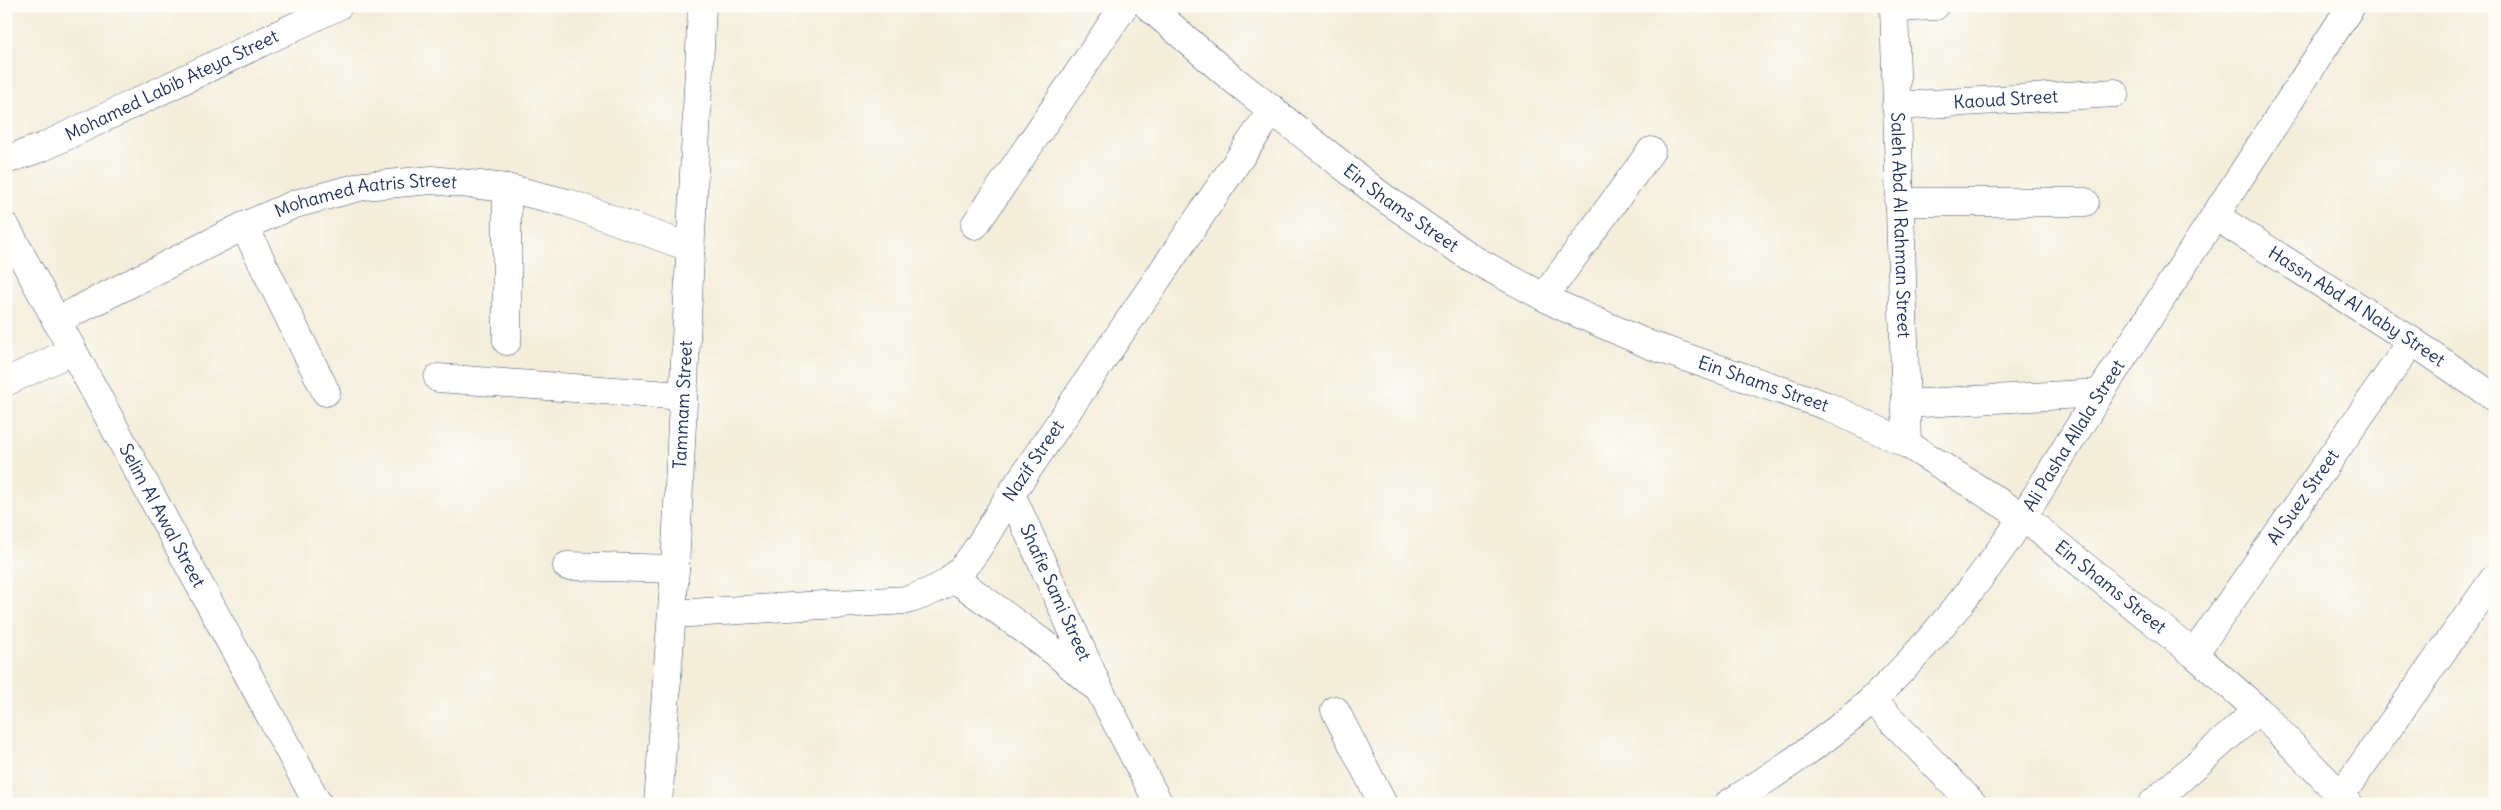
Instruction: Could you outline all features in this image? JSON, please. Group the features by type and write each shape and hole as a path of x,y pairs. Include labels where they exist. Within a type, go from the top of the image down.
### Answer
{"street":[{"name":"Mohamed Labib Ateya Street","path":"6,160 43,147 338,6"},
{"name":"Tammam Street","path":"658,804 675,569 702,6"},
{"path":"975,225 1124,6"},
{"name":"Ein Shams Street","path":"1148,6 1229,76 1388,200 1471,258 1544,297 1650,345 1827,406 1907,444 2023,517 2194,654 2258,710 2345,800"},
{"path":"1894,7 1935,6"},
{"name":"Ali Pasha Allala Street","path":"1728,804 1758,785 1872,700 1937,633 1986,572 2351,6"},
{"name":"Saleh Abd Al Rahman Street","path":"1894,7 1907,444"},
{"name":"Kaoud Street","path":"1896,106 2115,93"},
{"name":"Nazif Street","path":"672,614 907,600 931,592 953,578 973,554 1011,494 1273,109"},
{"path":"1544,297 1651,151"},
{"name":"Mohamed Aatris Street","path":"56,321 244,226 295,204 363,186 432,180 507,188 568,203 691,248"},
{"path":"506,341 507,188"},
{"path":"1899,202 2085,202"},
{"name":"Hassn Abd Al Naby Street","path":"2215,216 2412,341 2495,398"},
{"path":"244,226 326,392"},
{"name":"Selim Al Awal Street","path":"6,227 318,804"},
{"name":"Al Suez Street","path":"2194,654 2412,341"},
{"path":"6,382 72,351"},
{"path":"438,378 683,396"},
{"path":"1905,404 2100,393"},
{"name":"Shafie Sami Street","path":"1011,494 1100,691 1159,804"},
{"path":"567,566 675,569"},
{"path":"2345,800 2495,577"},
{"name":"Shafie Sami Street","path":"953,578 1055,652 1100,691"},
{"path":"1872,700 1973,804"},
{"path":"1335,710 1383,804"},
{"path":"2152,804 2258,710"}]}
